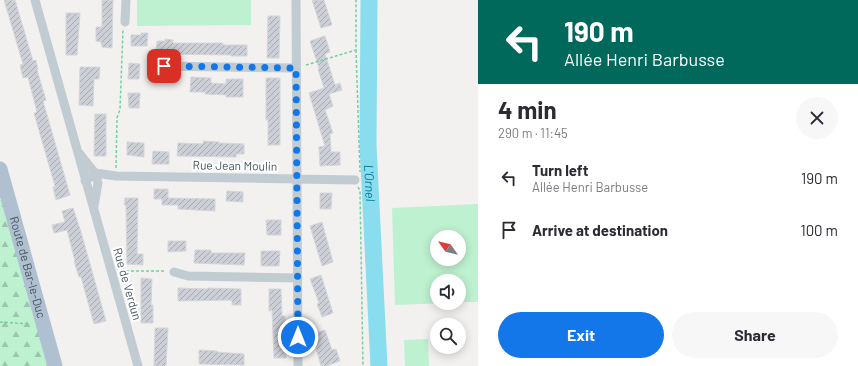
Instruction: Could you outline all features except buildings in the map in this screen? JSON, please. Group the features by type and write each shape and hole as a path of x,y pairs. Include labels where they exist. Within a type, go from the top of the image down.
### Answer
{"main road":[{"name":"Route de Bar-le-Duc","path":"0,170 55,366"}],"street":[{"name":"Rue de Verdun","path":"35,0 138,366"},
{"path":"125,22 126,0"},
{"path":"296,0 298,366"},
{"path":"155,66 296,68"},
{"name":"Rue de Verdun","path":"77,150 95,173 98,183 94,209"},
{"path":"85,181 95,173"},
{"name":"Rue Jean Moulin","path":"95,173 116,176 355,180"},
{"name":"Rue Jean Moulin","path":"85,181 98,183 116,176"},
{"path":"174,272 188,276 298,278"}],"path":[{"path":"356,0 356,50 361,171 355,180 360,191 363,366"},
{"path":"116,176 117,118 120,109 123,25 125,22"},
{"path":"296,68 356,50"},
{"path":"111,271 174,272"},
{"path":"0,322 44,325"}],"green space":[{"path":"137,0 251,0 251,25 137,26"},
{"path":"12,199 58,366 0,366 0,200"},
{"path":"478,204 478,302 466,302 466,274 430,274 430,304 395,305 392,208"},
{"path":"428,339 429,366 405,366 404,340"}],"waterway":[{"name":"L'Ornel","path":"369,0 368,145 379,366"}],"route":[{"path":"164,66 296,68 298,337"}]}
